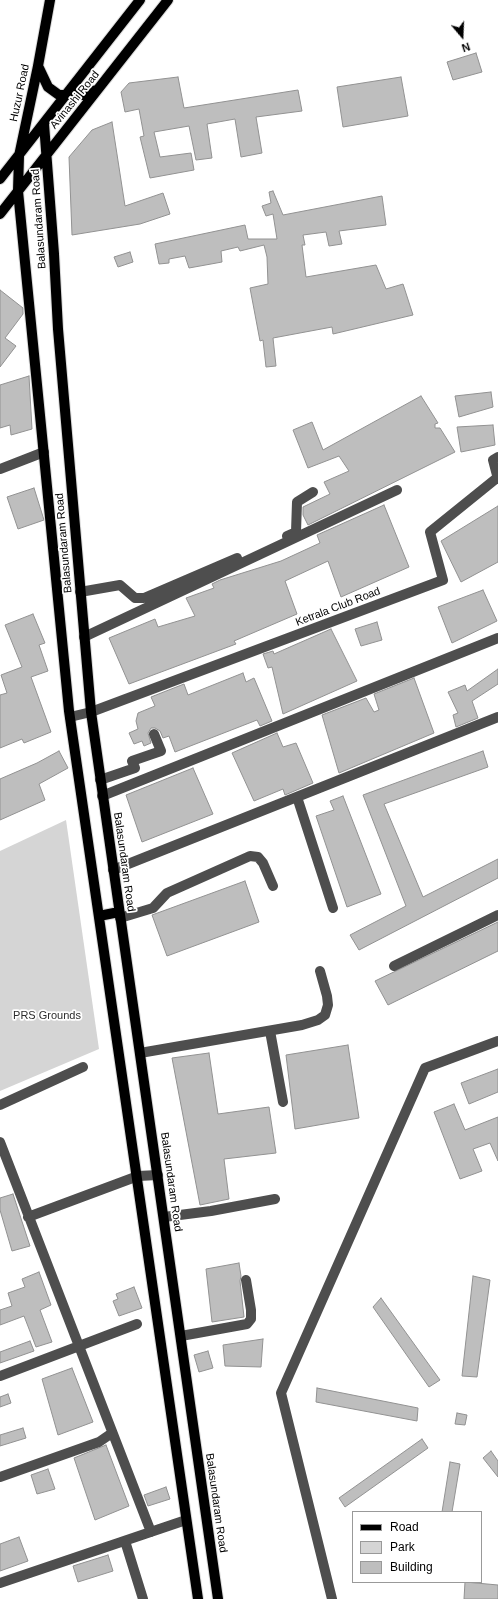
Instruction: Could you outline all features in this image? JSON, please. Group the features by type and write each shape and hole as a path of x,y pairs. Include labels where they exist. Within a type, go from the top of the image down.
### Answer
{"main road":[{"name":"Huzur Road","path":"18,191 19,156 50,0"},
{"name":"Avinashi Road","path":"0,179 140,0"},
{"name":"Avinashi Road","path":"0,214 168,0"},
{"path":"38,66 48,87 59,95 85,95 100,88"},
{"name":"Balasundaram Road","path":"44,124 54,254 58,336 91,712 218,1599"},
{"name":"Balasundaram Road","path":"18,191 70,717 138,1176 198,1599"},
{"path":"99,916 120,915"}],"street":[{"path":"0,469 44,452"},
{"name":"Ketrala Club Road","path":"91,712 443,580 430,532 498,479 493,460 498,458"},
{"path":"84,637 397,490"},
{"path":"80,592 120,585 135,598 144,598 256,551 296,532 297,502 313,492"},
{"path":"102,796 498,638"},
{"path":"70,717 91,712"},
{"path":"113,870 498,717"},
{"path":"100,780 135,768 132,761 161,751 154,734"},
{"path":"297,797 333,908"},
{"path":"120,915 153,908 167,893 250,856 258,857 263,863 273,886"},
{"path":"394,966 498,915"},
{"path":"140,1053 302,1026 318,1020 325,1015 328,1005 328,996 320,971"},
{"path":"270,1031 283,1102"},
{"path":"332,1599 281,1393 425,1068 498,1041"},
{"path":"0,1105 83,1067"},
{"path":"0,1142 28,1218 151,1532"},
{"path":"28,1218 138,1176 158,1175"},
{"path":"164,1217 211,1211 275,1199"},
{"path":"181,1336 247,1324 251,1319 251,1310 246,1280"},
{"path":"0,1376 78,1345 137,1324"},
{"path":"0,1477 99,1442 112,1433"},
{"path":"0,1583 186,1520"},
{"path":"125,1541 143,1599"}],"green space":[{"name":"PRS Grounds","path":"66,820 99,1049 0,1091 0,851"}],"building":[{"path":"476,53 482,72 453,80 447,62"},
{"path":"178,77 184,108 298,90 302,111 256,117 262,153 241,157 235,119 207,124 212,158 196,160 189,126 154,132 160,157 191,153 194,170 150,178 140,137 144,136 139,109 125,112 121,92 129,83"},
{"path":"401,77 408,116 343,127 337,87"},
{"path":"112,122 125,206 163,193 170,214 140,224 72,235 69,157 92,130"},
{"path":"273,191 283,215 382,196 386,225 339,231 342,244 329,246 326,232 303,235 305,245 302,245 306,277 376,265 386,289 403,284 413,315 333,334 332,327 273,338 276,366 266,367 263,340 260,341 250,288 268,284 267,257 264,245 240,251 238,247 221,251 222,262 189,268 185,256 169,259 169,263 159,264 155,244 245,225 248,239 277,239 273,214 266,216 262,206 271,203 269,192"},
{"path":"130,252 133,262 118,267 114,257"},
{"path":"0,290 23,308 23,314 5,338 16,346 0,367"},
{"path":"29,376 32,429 11,435 10,425 0,428 0,385"},
{"path":"491,392 493,407 459,417 455,396"},
{"path":"421,396 438,423 435,424 435,428 440,428 455,452 308,525 303,515 303,507 330,494 324,482 349,471 339,456 308,468 293,430 312,422 323,450"},
{"path":"493,425 495,445 461,452 457,427"},
{"path":"34,488 44,520 18,529 7,497"},
{"path":"384,505 409,567 341,597 328,561 285,581 297,614 234,641 236,644 129,684 109,638 155,619 158,627 195,616 186,598 214,588 212,584 220,580 281,561 320,543 317,535"},
{"path":"498,506 498,562 461,582 441,541"},
{"path":"483,590 497,621 452,643 438,607"},
{"path":"33,614 45,643 39,645 48,671 31,677 51,732 24,743 22,739 0,748 0,695 7,693 1,675 22,667 5,625"},
{"path":"377,622 382,640 361,646 355,629"},
{"path":"331,629 357,681 283,714 272,667 268,668 263,654 273,651 274,654"},
{"path":"498,669 498,684 472,701 478,718 456,727 453,715 458,713 448,692 465,685 467,691"},
{"path":"243,673 246,682 254,678 272,721 260,726 257,720 175,752 169,736 163,738 160,731 155,728 151,728 148,733 151,743 144,746 142,741 134,744 129,733 138,729 136,721 138,713 155,706 151,697 184,684 188,695"},
{"path":"414,678 434,733 339,773 322,715 366,698 374,712 379,710 374,694"},
{"path":"277,733 283,747 296,743 313,783 285,795 283,789 254,801 232,753"},
{"path":"59,751 68,768 39,784 45,800 0,820 0,779 37,763"},
{"path":"483,751 488,767 384,804 423,897 498,859 498,878 359,950 350,935 406,906 363,795"},
{"path":"193,768 213,814 142,842 126,795"},
{"path":"343,796 381,894 347,907 316,816 334,810 330,801"},
{"path":"245,881 259,922 167,956 152,915"},
{"path":"498,922 498,951 388,1005 375,981"},
{"path":"348,1045 359,1118 295,1129 286,1055"},
{"path":"209,1053 218,1114 269,1107 276,1153 224,1159 229,1199 200,1205 172,1058"},
{"path":"498,1069 498,1092 469,1104 461,1083"},
{"path":"454,1104 465,1130 498,1117 498,1161 490,1143 473,1149 482,1171 460,1179 434,1112"},
{"path":"13,1194 30,1246 12,1251 0,1210 0,1198"},
{"path":"239,1263 244,1317 212,1322 206,1269"},
{"path":"39,1272 51,1305 40,1310 52,1342 36,1347 24,1316 0,1325 0,1310 12,1306 8,1293 25,1287 22,1279"},
{"path":"473,1276 490,1280 477,1377 462,1376"},
{"path":"134,1287 142,1308 119,1316 113,1301 118,1299 116,1294"},
{"path":"381,1298 440,1380 429,1387 373,1307"},
{"path":"263,1339 261,1367 225,1366 223,1345"},
{"path":"30,1341 34,1351 0,1363 0,1352"},
{"path":"208,1351 213,1368 199,1372 194,1355"},
{"path":"72,1368 93,1422 58,1435 42,1379"},
{"path":"317,1388 418,1408 417,1421 316,1402"},
{"path":"8,1394 11,1403 0,1407 0,1397"},
{"path":"457,1413 467,1415 465,1425 455,1424"},
{"path":"23,1428 26,1438 0,1446 0,1435"},
{"path":"422,1439 428,1448 345,1507 339,1498"},
{"path":"106,1445 129,1506 95,1520 74,1458"},
{"path":"491,1451 498,1461 498,1477 483,1458"},
{"path":"450,1462 460,1464 452,1511 442,1511"},
{"path":"48,1469 55,1489 37,1494 31,1475"},
{"path":"166,1487 170,1499 148,1506 144,1495"},
{"path":"19,1537 28,1561 0,1571 0,1544"},
{"path":"108,1555 113,1571 78,1582 73,1566"},
{"path":"465,1583 498,1585 498,1599 464,1599"}]}
